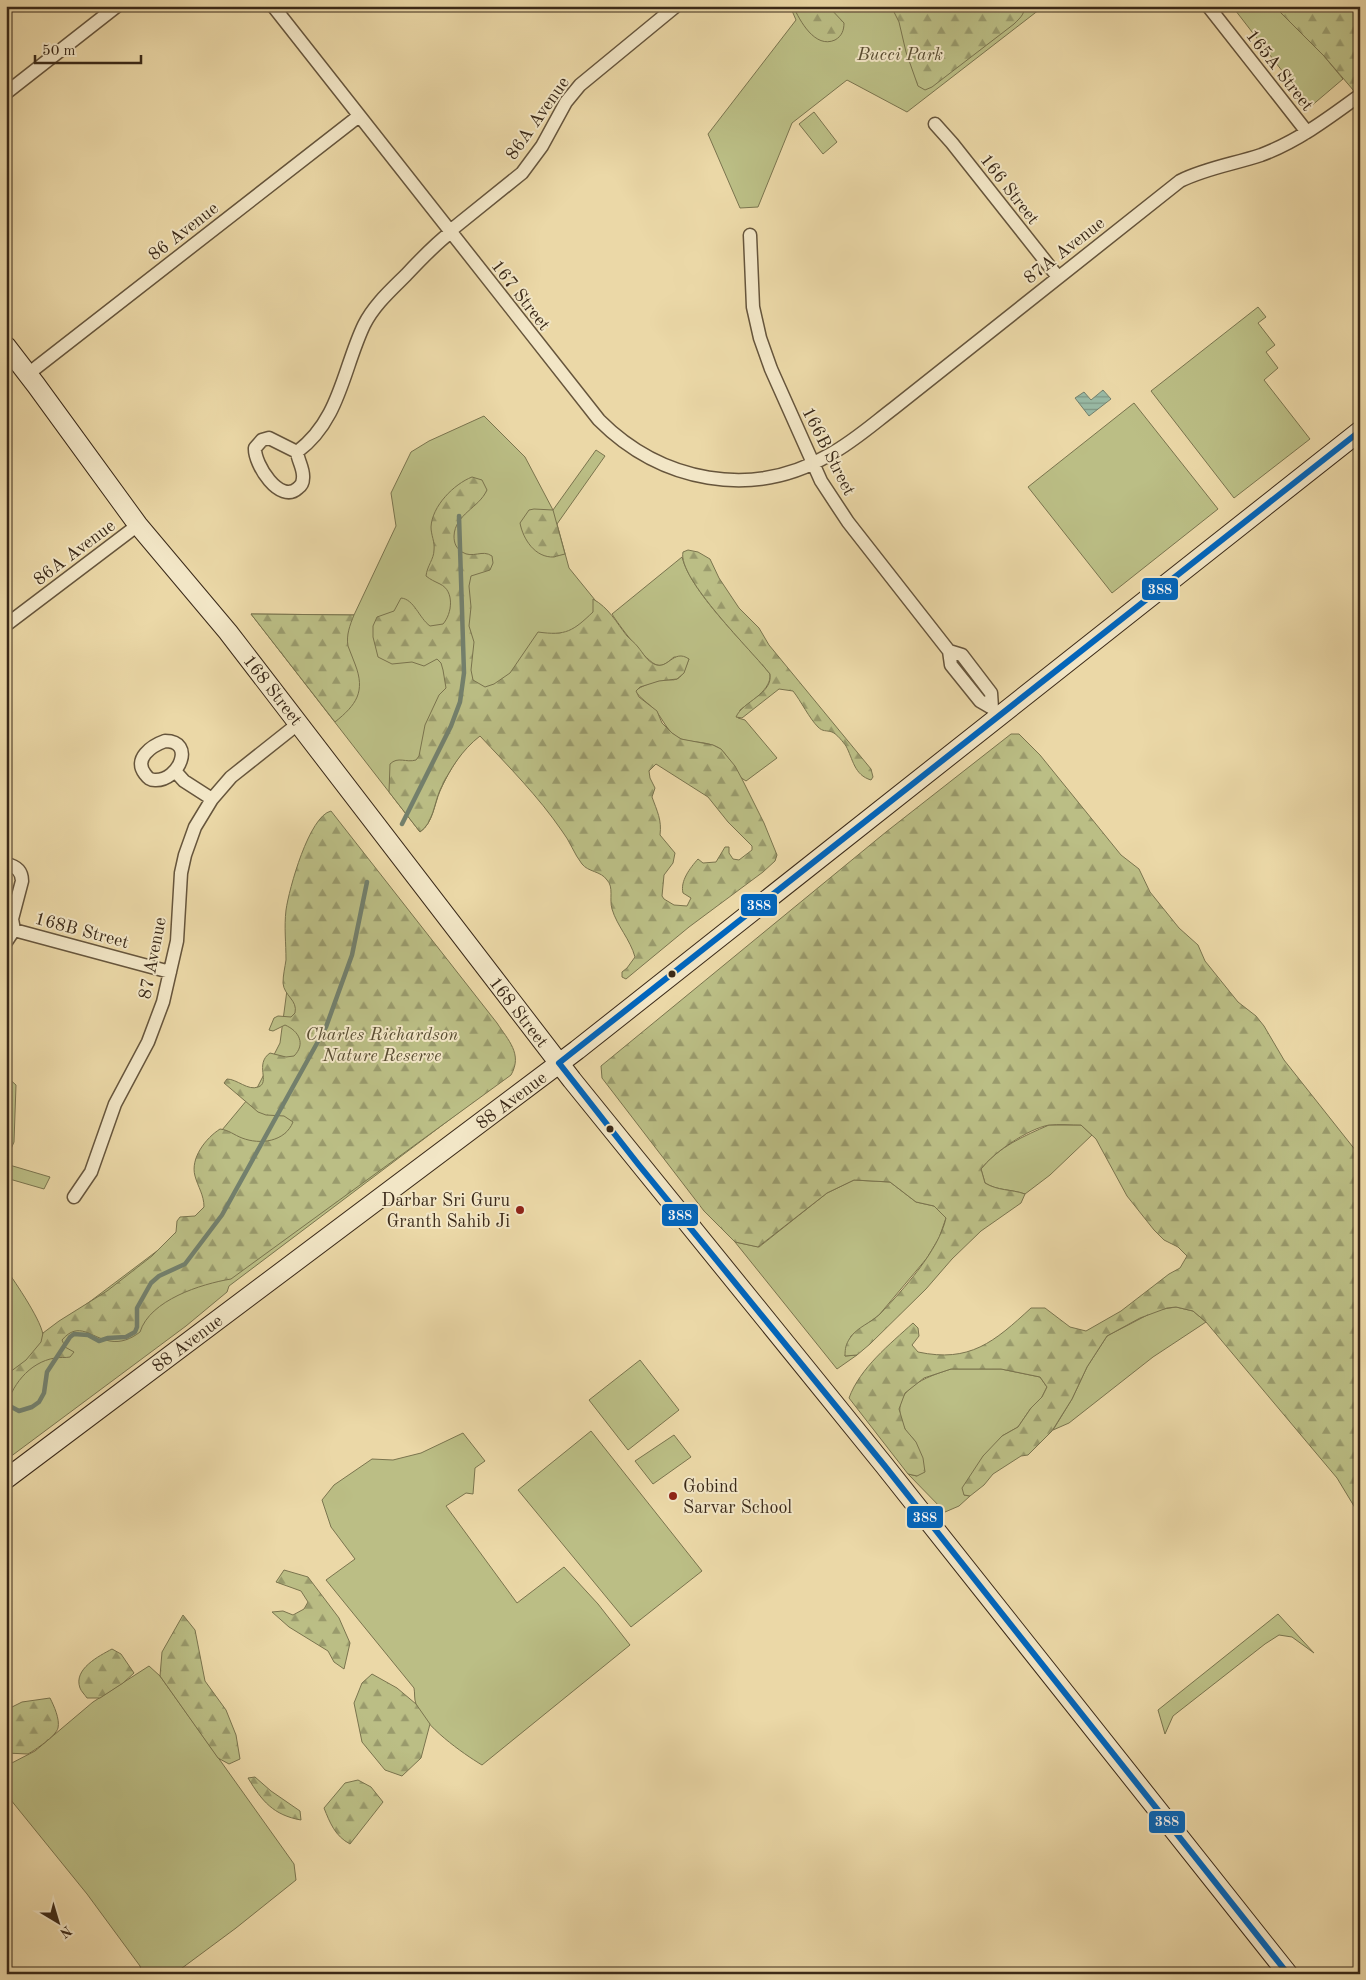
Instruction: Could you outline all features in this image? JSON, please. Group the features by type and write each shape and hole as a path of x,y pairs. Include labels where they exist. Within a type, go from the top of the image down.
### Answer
{"main road":[{"name":"168 Street","path":"6,346 138,525 228,632 638,1164 884,1464 1288,1974"},
{"name":"88 Avenue","path":"6,1479 559,1063 996,712 1360,431"}],"street":[{"path":"6,93 116,6"},
{"name":"167 Street","path":"273,6 604,426 631,448 674,470 719,480 766,478 785,474 812,463"},
{"name":"86A Avenue","path":"298,452 319,431 332,410 362,330 370,316 392,289 450,232 522,173 542,146 566,102 586,79 676,6"},
{"name":"165A Street","path":"1208,6 1307,132"},
{"name":"87A Avenue","path":"812,463 828,456 851,441 1180,181 1204,170 1268,152 1307,132 1356,98"},
{"name":"86 Avenue","path":"28,374 359,116"},
{"name":"166 Street","path":"935,124 1058,277"},
{"name":"166B Street","path":"750,235 753,307 760,338 771,369 820,481 848,522 949,651 951,665 980,701 996,712"},
{"path":"270,438 298,452 303,480 300,487 294,492 283,492 275,487 259,466 255,448 262,440 270,438"},
{"name":"86A Avenue","path":"6,625 138,525"},
{"name":"166B Street","path":"949,651 962,655 991,693 996,712"},
{"name":"87 Avenue","path":"74,1197 88,1178 115,1104 152,1033 177,941 180,879 185,855 195,828 212,799 241,768 299,724"},
{"path":"175,771 184,781 212,799"},
{"name":"168B Street","path":"6,864 15,867 20,872 22,878 12,919 14,930 6,942"},
{"name":"168B Street","path":"14,930 170,972"}],"green space":[{"name":"Bucci Park","path":"790,6 1044,6 907,112 847,80 792,123 758,207 740,208 708,134 796,20"},
{"path":"793,6 828,6 844,23 842,33 835,40 821,41 804,26"},
{"path":"891,6 1025,6 1023,14 1014,24 932,87 925,90 918,86 906,52 899,22"},
{"path":"1232,6 1274,6 1324,56 1343,79 1310,107"},
{"path":"1274,6 1360,6 1360,98 1324,56"},
{"path":"814,112 837,142 823,154 799,124"},
{"path":"1258,307 1266,317 1258,323 1275,345 1266,352 1278,368 1264,380 1310,439 1234,498 1151,391"},
{"path":"1134,403 1218,509 1112,593 1028,487"},
{"path":"484,416 525,457 553,510 596,450 605,456 557,524 569,568 608,616 467,747 449,773 428,824 420,832 251,614 354,615 396,526 391,493 411,452 429,441"},
{"path":"472,477 482,480 487,490 479,502 458,522 455,528 455,543 458,549 466,554 485,553 492,556 493,563 490,570 471,576 469,586 471,607 469,626 474,642 471,670 473,680 485,687 494,684 510,673 538,632 556,633 574,628 593,612 593,599 608,611 627,636 652,663 663,665 679,656 689,659 684,673 677,679 659,681 640,687 636,691 639,697 657,711 662,723 672,733 681,739 713,745 721,749 735,766 742,779 764,823 777,855 775,861 763,872 689,927 626,979 622,977 622,972 635,957 612,909 609,883 604,877 582,864 565,835 543,806 480,736 468,747 452,767 440,790 428,824 420,832 389,792 390,764 396,760 416,760 419,756 425,725 439,695 446,688 441,663 437,659 424,666 412,662 392,664 378,657 373,637 373,626 377,617 394,611 401,598 406,599 413,605 430,626 443,624 446,620 451,603 448,592 445,587 426,576 434,553 432,519 445,497 465,480","holes":["656,764 708,797 728,822 752,846 752,850 739,860 733,859 729,853 729,847 725,847 716,862 703,863 698,859 684,879 683,893 691,898 687,906 674,905 662,896 664,875 673,863 675,853 660,835 660,820 652,797 655,788 649,771"]},
{"path":"529,510 553,510 565,554 554,557 541,554 527,541 520,523"},
{"path":"688,550 698,552 710,559 719,578 739,608 759,628 769,645 871,769 873,777 871,780 865,778 857,770 846,746 838,736 832,732 821,730 818,727 793,691 779,689 742,718 736,717 745,706 767,687 770,681 770,674 703,596 684,564 683,552"},
{"path":"682,557 687,571 707,602 770,674 768,685 740,710 738,718 745,720 777,758 746,781 739,775 719,748 710,744 681,739 672,733 655,710 635,691 658,681 679,678 689,659 674,657 662,665 652,663 612,614"},
{"path":"251,614 354,615 349,630 348,646 358,674 359,690 349,710 335,722"},
{"path":"1011,734 1019,734 1040,755 1121,855 1139,869 1150,892 1179,928 1198,945 1205,961 1238,1002 1256,1016 1264,1026 1284,1060 1360,1156 1360,1516 1337,1478 1206,1322 1193,1311 1176,1307 1167,1308 1140,1318 1107,1336 1087,1367 1072,1399 1052,1431 1028,1455 1021,1456 993,1474 984,1485 970,1496 964,1495 962,1488 983,1456 1002,1436 1018,1427 1031,1408 1042,1397 1047,1387 1040,1377 1001,1369 951,1369 924,1378 905,1393 899,1409 905,1429 916,1442 923,1458 925,1472 917,1476 908,1474 849,1398 860,1377 868,1367 913,1323 918,1328 919,1336 912,1345 918,1352 936,1355 952,1355 980,1347 1005,1331 1031,1308 1045,1308 1070,1327 1086,1331 1121,1311 1169,1274 1180,1268 1187,1256 1178,1247 1164,1240 1154,1230 1127,1196 1096,1139 1081,1125 1049,1125 1041,1127 1012,1142 987,1162 981,1169 985,1183 1025,1194 1021,1203 981,1231 870,1344 857,1355 845,1356 847,1344 853,1334 880,1314 919,1269 936,1243 946,1218 934,1206 916,1202 890,1182 854,1180 827,1193 758,1247 735,1242 704,1211 602,1078 601,1066 886,832"},
{"name":"Charles Richardson Nature Reserve","path":"331,811 506,1035 515,1054 511,1075 231,1279 206,1285 165,1302 154,1311 140,1332 133,1337 122,1341 114,1341 80,1331 68,1334 62,1340 65,1347 74,1352 70,1357 46,1360 29,1370 16,1384 6,1410 6,1375 26,1360 41,1342 43,1333 107,1291 152,1256 176,1232 177,1221 180,1217 195,1216 204,1207 194,1169 200,1149 209,1138 220,1129 249,1140 271,1140 284,1134 293,1122 284,1116 266,1115 258,1112 224,1083 227,1079 246,1086 258,1087 263,1082 263,1062 265,1057 270,1053 286,1057 294,1056 300,1047 297,1034 285,1025 273,1031 269,1030 274,1018 278,1016 291,1017 295,1013 295,1005 283,983 286,960 286,910 301,854 315,826 323,816"},
{"name":"Charles Richardson Nature Reserve","path":"287,990 510,1074 229,1286 227,1292 186,1326 6,1460 6,1269 34,1313 43,1337 194,1223 207,1205 222,1130 257,1088 280,1043"},
{"path":"6,1076 16,1085 14,1142 7,1158"},
{"path":"1049,1125 1081,1125 1092,1135 1050,1175 1025,1194 985,1183 981,1169 995,1154 1021,1138"},
{"path":"6,1164 50,1177 44,1189 6,1178"},
{"path":"854,1180 890,1182 916,1202 934,1206 946,1218 939,1238 927,1258 879,1315 851,1336 845,1356 857,1355 837,1369 735,1242 759,1247 827,1193"},
{"path":"1176,1307 1193,1311 1206,1322 1153,1357 1069,1423 1053,1430 1072,1399 1087,1367 1107,1336 1157,1310"},
{"path":"640,1360 679,1410 628,1450 589,1400"},
{"path":"951,1369 1001,1369 1040,1377 1047,1387 1042,1397 1031,1408 1018,1427 1002,1436 964,1495 970,1496 959,1506 945,1512 908,1474 917,1476 917,1449 914,1440 905,1429 900,1416 900,1405 910,1388 929,1377"},
{"path":"591,1431 702,1571 631,1627 518,1490"},
{"path":"463,1433 485,1461 475,1468 473,1494 466,1493 446,1506 517,1603 564,1567 598,1604 630,1645 482,1765 454,1746 427,1721 416,1704 414,1688 326,1580 355,1559 331,1527 322,1500 334,1485 372,1459 393,1460 421,1453"},
{"path":"674,1435 691,1457 653,1484 635,1461"},
{"path":"284,1570 308,1577 339,1618 350,1643 344,1669 334,1662 328,1651 289,1627 272,1612 283,1611 293,1615 304,1609 308,1602 301,1591 276,1582"},
{"path":"1278,1614 1314,1653 1292,1637 1279,1635 1173,1716 1165,1734 1158,1710"},
{"path":"183,1615 195,1630 205,1681 226,1710 236,1735 240,1759 229,1764 218,1758 160,1676 162,1652"},
{"path":"112,1649 121,1654 134,1673 123,1683 100,1698 87,1698 80,1688 80,1675 88,1664"},
{"path":"149,1666 160,1676 294,1864 296,1880 174,1974 142,1974 140,1966 87,1894 6,1794 6,1766 35,1751 93,1702"},
{"path":"372,1674 397,1688 416,1704 430,1724 421,1758 402,1776 385,1770 362,1742 354,1703 362,1683"},
{"path":"50,1698 55,1709 58,1724 58,1728 53,1735 28,1754 6,1753 6,1710 22,1702"},
{"path":"255,1777 271,1791 300,1811 301,1820 283,1815 269,1806 258,1794 248,1778"},
{"path":"358,1780 371,1787 383,1802 350,1844 337,1833 324,1808 345,1783"}],"shaded area":[{"path":"1103,390 1111,399 1089,416 1075,398 1084,392 1091,400"}],"waterway":[{"path":"402,824 451,726 460,702 464,673 459,516"},
{"path":"6,1404 19,1411 32,1407 39,1402 44,1393 47,1372 70,1337 74,1334 88,1335 99,1341 108,1338 126,1337 135,1332 137,1327 137,1308 151,1283 159,1276 185,1264 222,1215 326,1027 352,955 367,882"}],"transit line":[{"name":"388","path":"559,1063 1360,431"},
{"name":"388","path":"559,1063 638,1164 884,1465 1288,1974"}],"place":[{"name":"Darbar Sri Guru Granth Sahib Ji","path":"520,1210"},
{"name":"Gobind Sarvar School","path":"673,1496"}]}
